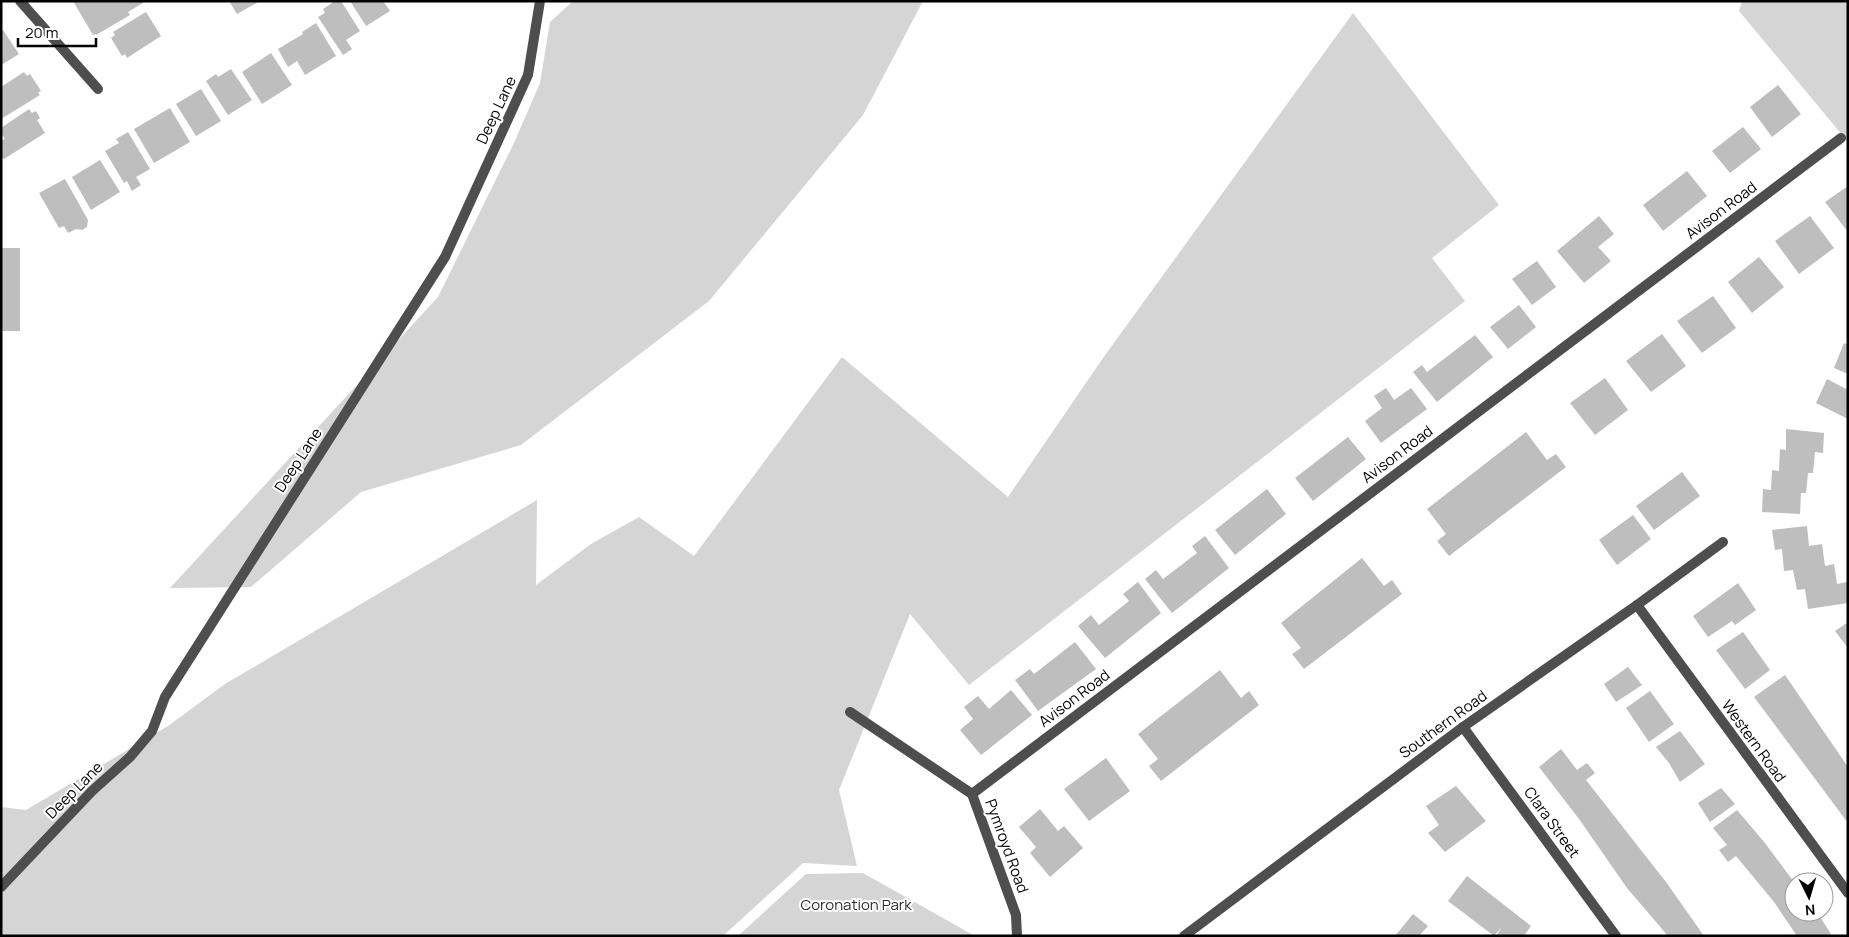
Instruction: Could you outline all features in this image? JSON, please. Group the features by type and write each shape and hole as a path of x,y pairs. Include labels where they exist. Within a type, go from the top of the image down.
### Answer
{"street":[{"path":"20,1 98,89"},
{"name":"Deep Lane","path":"1,887 92,791 130,756 152,730 170,688 445,257 528,75 540,1"},
{"name":"Avison Road","path":"972,794 1841,138"},
{"name":"Southern Road","path":"1184,936 1463,727 1723,542"},
{"name":"Western Road","path":"1637,605 1848,893"},
{"name":"Pymroyd Road","path":"850,712 972,794 1016,915 1017,936"},
{"name":"Clara Street","path":"1463,727 1616,936"}],"green space":[{"path":"573,1 923,1 863,115 709,301 521,445 361,492 251,587 170,588 438,297 513,145 540,83 550,22"},
{"path":"1742,1 1848,1 1848,142 1739,11"},
{"path":"1353,13 1499,205 1432,258 1465,301 969,685 910,614 839,790 857,866 803,863 723,936 1,936 1,807 26,810 168,726 225,684 537,500 536,585 591,544 639,517 694,556 842,357 1008,497 1103,358"},
{"name":"Coronation Park","path":"863,873 975,936 738,936 806,874"}],"building":[{"path":"73,1 146,1 128,12 130,15 93,35"},
{"path":"229,1 260,1 237,14"},
{"path":"335,1 341,1 360,31 346,40 352,49 343,55 318,17 325,13 323,9"},
{"path":"350,1 383,1 390,11 366,26"},
{"path":"146,12 161,36 127,58 125,54 122,56 111,38 115,35 113,32"},
{"path":"316,23 336,56 305,75 297,61 288,67 278,49 303,34 302,32"},
{"path":"3,30 19,54 1,65 1,32"},
{"path":"271,53 292,85 262,104 242,72"},
{"path":"231,69 252,100 228,115 206,81 216,74 218,77"},
{"path":"24,72 27,76 30,74 41,91 38,93 40,95 1,119 1,87"},
{"path":"1778,85 1801,114 1772,137 1750,107"},
{"path":"201,89 221,121 196,136 176,104"},
{"path":"170,108 190,142 154,163 134,129"},
{"path":"29,109 32,113 36,111 40,118 37,120 45,133 4,159 1,158 1,141 5,139 1,133 1,128"},
{"path":"1743,127 1761,149 1730,173 1712,151"},
{"path":"128,132 150,169 136,177 141,185 132,191 127,181 124,183 105,151 119,143 116,139"},
{"path":"100,160 120,192 91,210 72,177"},
{"path":"1687,171 1707,196 1663,231 1643,205"},
{"path":"65,179 88,220 87,227 68,233 64,226 59,228 39,193"},
{"path":"1848,186 1848,232 1825,202"},
{"path":"1599,216 1614,234 1598,247 1611,261 1584,283 1557,251"},
{"path":"1810,216 1834,248 1799,274 1775,241"},
{"path":"1,248 20,248 20,331 1,331"},
{"path":"1759,257 1784,287 1752,313 1728,282"},
{"path":"1537,261 1556,287 1532,305 1512,279"},
{"path":"1713,296 1736,328 1702,353 1677,321"},
{"path":"1519,305 1536,327 1508,349 1490,327"},
{"path":"1662,334 1686,366 1651,392 1626,361"},
{"path":"1475,335 1493,357 1437,402 1413,372 1422,365 1427,372"},
{"path":"1844,343 1848,345 1848,374 1834,368"},
{"path":"1605,378 1628,410 1595,435 1570,403"},
{"path":"1827,379 1848,390 1848,419 1816,403"},
{"path":"1386,388 1394,400 1411,388 1427,409 1381,443 1365,421 1382,408 1374,396"},
{"path":"1786,429 1824,433 1823,453 1815,452 1813,473 1808,473 1806,493 1801,493 1800,514 1762,512 1763,489 1771,490 1772,470 1779,471 1780,449 1786,450"},
{"path":"1526,432 1547,460 1556,454 1566,467 1449,556 1437,541 1446,534 1427,509"},
{"path":"1348,437 1366,459 1313,501 1295,478"},
{"path":"1682,472 1700,496 1654,530 1636,506"},
{"path":"1267,489 1286,514 1235,555 1215,530"},
{"path":"1633,515 1651,539 1617,565 1599,540"},
{"path":"1807,526 1809,546 1822,544 1825,566 1834,564 1837,584 1847,582 1848,603 1808,609 1805,589 1797,590 1793,570 1784,571 1782,549 1775,550 1772,530"},
{"path":"1205,536 1229,568 1172,613 1145,579 1156,570 1163,579 1197,553 1192,546"},
{"path":"1362,558 1384,586 1392,580 1402,594 1304,669 1292,654 1301,648 1281,623"},
{"path":"1138,582 1161,613 1105,658 1078,626 1091,615 1099,625 1129,601 1123,594"},
{"path":"1738,583 1756,610 1735,625 1732,621 1708,637 1693,616"},
{"path":"1848,622 1848,648 1835,631"},
{"path":"1743,632 1770,670 1745,689 1716,650"},
{"path":"1075,642 1096,669 1038,711 1015,680 1030,669 1034,674"},
{"path":"1628,667 1642,685 1616,702 1604,684"},
{"path":"1220,670 1241,698 1249,691 1259,705 1161,781 1149,766 1158,759 1138,734"},
{"path":"1785,675 1848,767 1848,823 1754,697"},
{"path":"1011,690 1032,715 981,755 960,730 973,719 964,707 978,696 989,709"},
{"path":"1650,691 1674,724 1649,742 1626,708"},
{"path":"1680,731 1705,764 1680,782 1669,763 1656,747"},
{"path":"1561,749 1577,770 1587,763 1595,773 1586,780 1666,882 1704,936 1668,936 1627,888 1579,819 1539,767"},
{"path":"1106,758 1130,791 1089,821 1064,789"},
{"path":"1456,786 1486,821 1445,852 1428,833 1439,825 1426,806"},
{"path":"1721,788 1735,804 1710,822 1698,803"},
{"path":"1040,809 1058,831 1064,826 1083,848 1050,877 1030,853 1036,847 1019,827"},
{"path":"1737,810 1765,843 1787,872 1784,872 1784,917 1736,856 1728,862 1719,850 1727,845 1713,828"},
{"path":"1467,876 1531,926 1524,936 1496,936 1502,927 1494,936 1448,901"},
{"path":"1413,914 1428,926 1419,936 1395,936"},
{"path":"1788,922 1823,922 1831,934 1828,936 1797,936"}]}
